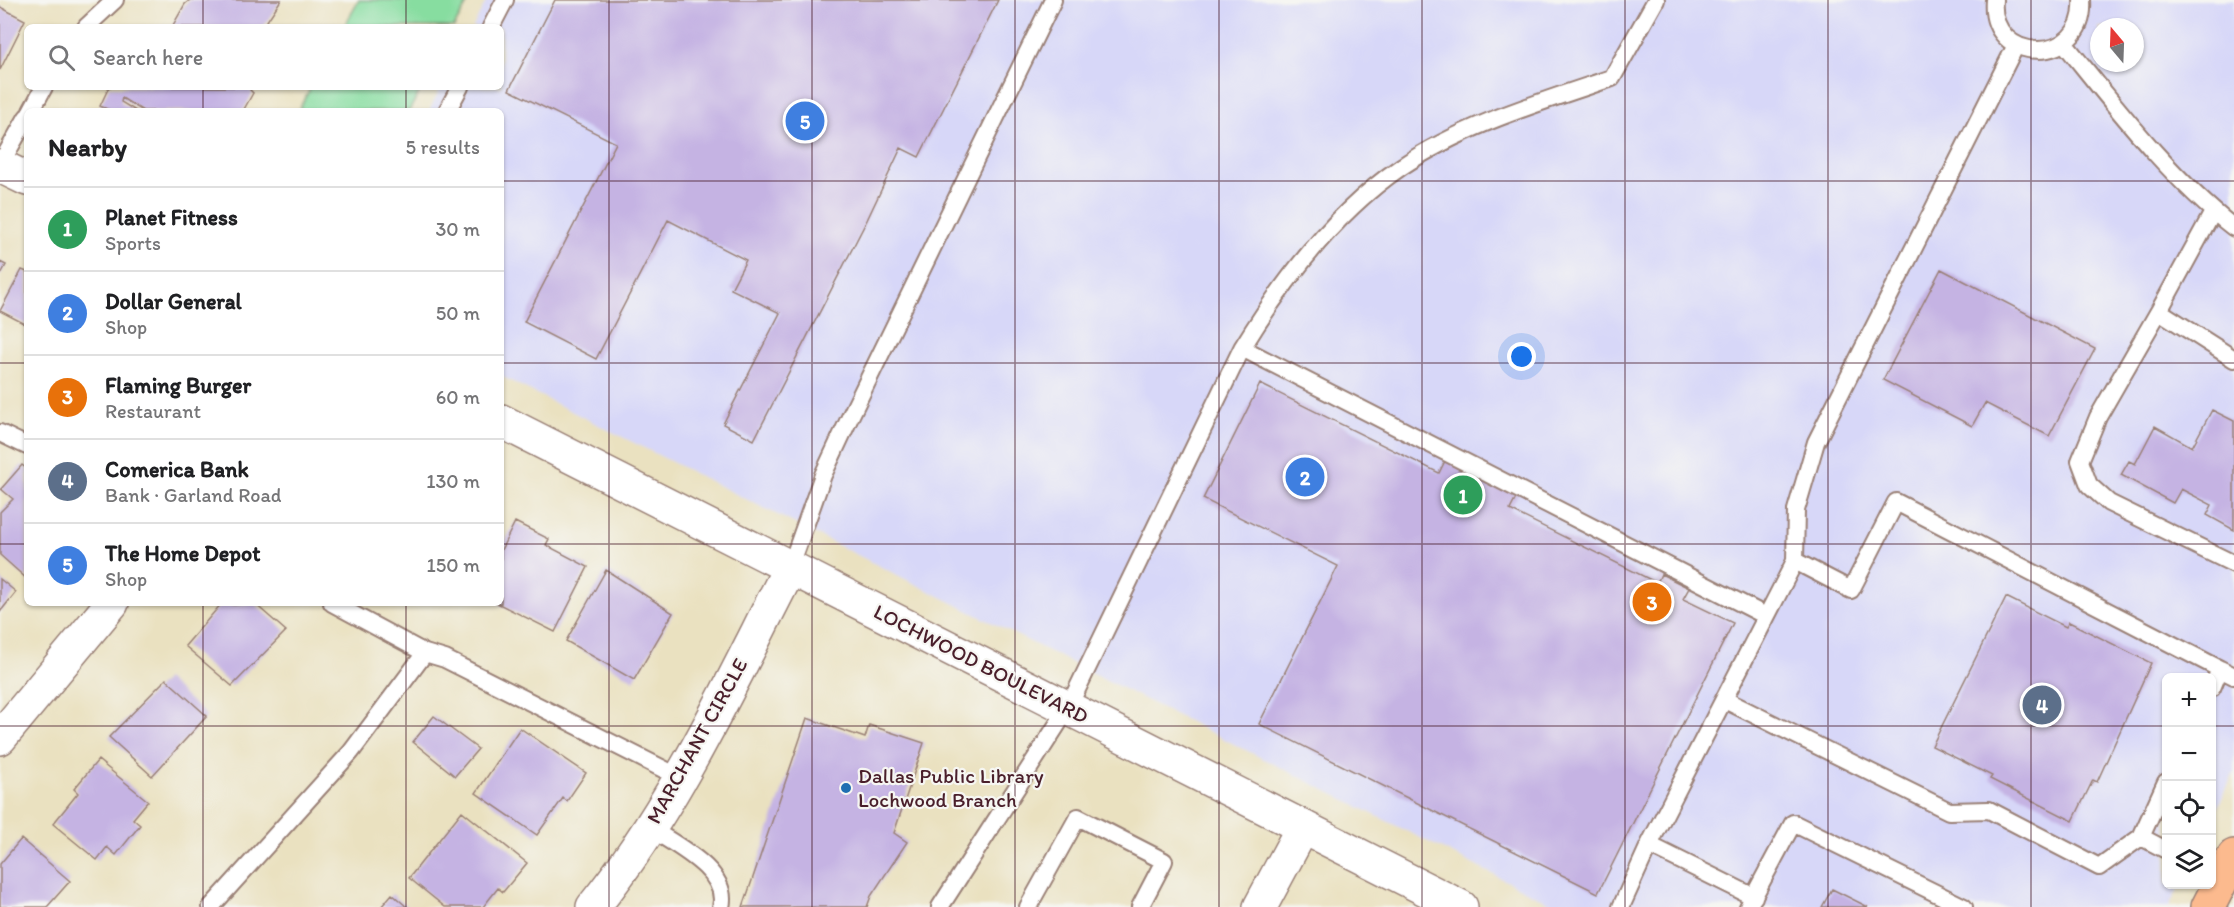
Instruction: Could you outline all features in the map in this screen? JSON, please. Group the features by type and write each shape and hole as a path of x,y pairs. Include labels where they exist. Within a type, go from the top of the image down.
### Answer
{"street":[{"path":"0,165 24,177"},
{"name":"LOCHWOOD BOULEVARD","path":"504,423 1461,907"},
{"name":"MARCHANT CIRCLE","path":"593,907 650,828 681,778 790,568"},
{"path":"0,738 110,606"},
{"path":"1260,907 1304,827"}],"lane":[{"path":"89,24 115,0"},
{"path":"493,24 505,0"},
{"path":"790,568 823,475 846,425 1053,0"},
{"path":"939,907 1068,708 1242,348 1265,310 1306,258 1362,198 1402,167 1443,144 1504,115 1612,78 1656,0"},
{"path":"1994,0 1993,10 1996,24 2004,36 2027,50 2040,51 2064,43 2075,32 2081,18 2082,0"},
{"path":"2064,43 2145,141 2213,212 2234,228"},
{"path":"1621,907 1649,845 1795,561 1796,510 1816,442 2016,45"},
{"path":"32,108 42,90"},
{"path":"449,108 458,90"},
{"path":"0,165 24,122"},
{"path":"2213,212 2098,417 2080,461 2089,485 2109,503 2234,564"},
{"path":"2159,311 2234,359"},
{"path":"1242,348 1766,616"},
{"path":"0,433 24,445"},
{"path":"1795,561 1851,590 1896,502 2227,673 2216,683"},
{"path":"338,606 425,653 446,658 681,778"},
{"path":"211,907 351,752 425,653"},
{"path":"1725,700 1949,811 1989,810 2099,867 2140,837 2162,790"},
{"path":"1028,907 1078,817 1164,861 1140,907"},
{"path":"1649,845 1751,902 1793,823 1964,907"},
{"path":"650,828 704,865 717,879 723,898 721,907"},
{"path":"2140,837 2162,848"}],"shaded area":[{"path":"487,0 2234,0 2234,773 2216,811 2216,673 2162,673 2162,889 2178,889 2169,907 1558,907 504,378 504,108 430,108 440,90 504,90 504,24 475,24"}],"green space":[{"path":"359,0 469,0 456,24 346,24"},
{"path":"309,90 420,90 411,108 300,108"}],"building":[{"path":"190,0 281,0 265,24 174,24 185,4"},
{"path":"555,0 998,0 919,157 901,148 867,220 754,440 723,424 780,313 731,289 746,260 668,220 596,359 524,322 616,143 509,90"},
{"path":"0,7 25,20 0,70"},
{"path":"108,90 250,90 253,93 245,108 138,108 122,98 121,102 131,108 100,106"},
{"path":"0,262 6,265 0,276"},
{"path":"1941,269 2095,349 2049,436 1985,403 1972,426 1883,380"},
{"path":"22,270 24,271 24,323 0,311"},
{"path":"1260,384 1439,473 1446,459 1518,494 1510,510 1657,583 1661,574 1689,588 1683,599 1733,623 1598,893 1259,724 1338,566 1203,499"},
{"path":"2212,410 2234,421 2234,530 2207,515 2212,505 2181,489 2173,503 2121,475 2129,461 2135,464 2155,426 2192,447"},
{"path":"22,465 24,467 24,576 0,555 0,512 13,499 1,489"},
{"path":"515,522 549,539 546,545 588,567 555,632 503,606 504,544"},
{"path":"606,570 673,613 634,680 566,641"},
{"path":"0,579 16,592 0,612"},
{"path":"2006,597 2066,627 2069,622 2151,663 2097,782 2093,780 2073,821 1990,779 1992,776 1932,746"},
{"path":"219,606 257,606 286,631 232,686 185,646"},
{"path":"166,679 207,716 152,776 109,737"},
{"path":"434,716 478,749 455,776 413,742"},
{"name":"Dallas Public Library Lochwood Branch","path":"807,718 865,738 869,725 924,743 894,833 907,842 871,896 867,907 743,907"},
{"path":"520,728 586,773 567,801 563,798 537,835 476,793"},
{"path":"98,760 148,801 133,819 140,825 116,855 107,847 97,860 53,824 78,793 74,789"},
{"path":"462,811 527,863 503,892 498,888 483,907 445,907 409,878"},
{"path":"21,839 70,881 47,907 0,907 0,864"},
{"path":"1832,889 1868,907 1822,907"},
{"path":"392,894 407,907 381,907"}],"place":[{"name":"The Home Depot","path":"805,121"},
{"name":"Dollar General","path":"1305,477"},
{"name":"Planet Fitness","path":"1463,495"},
{"name":"Flaming Burger","path":"1652,602"},
{"name":"Comerica Bank","path":"2042,705"},
{"name":"Dallas Public Library Lochwood Branch","path":"846,788"}]}
